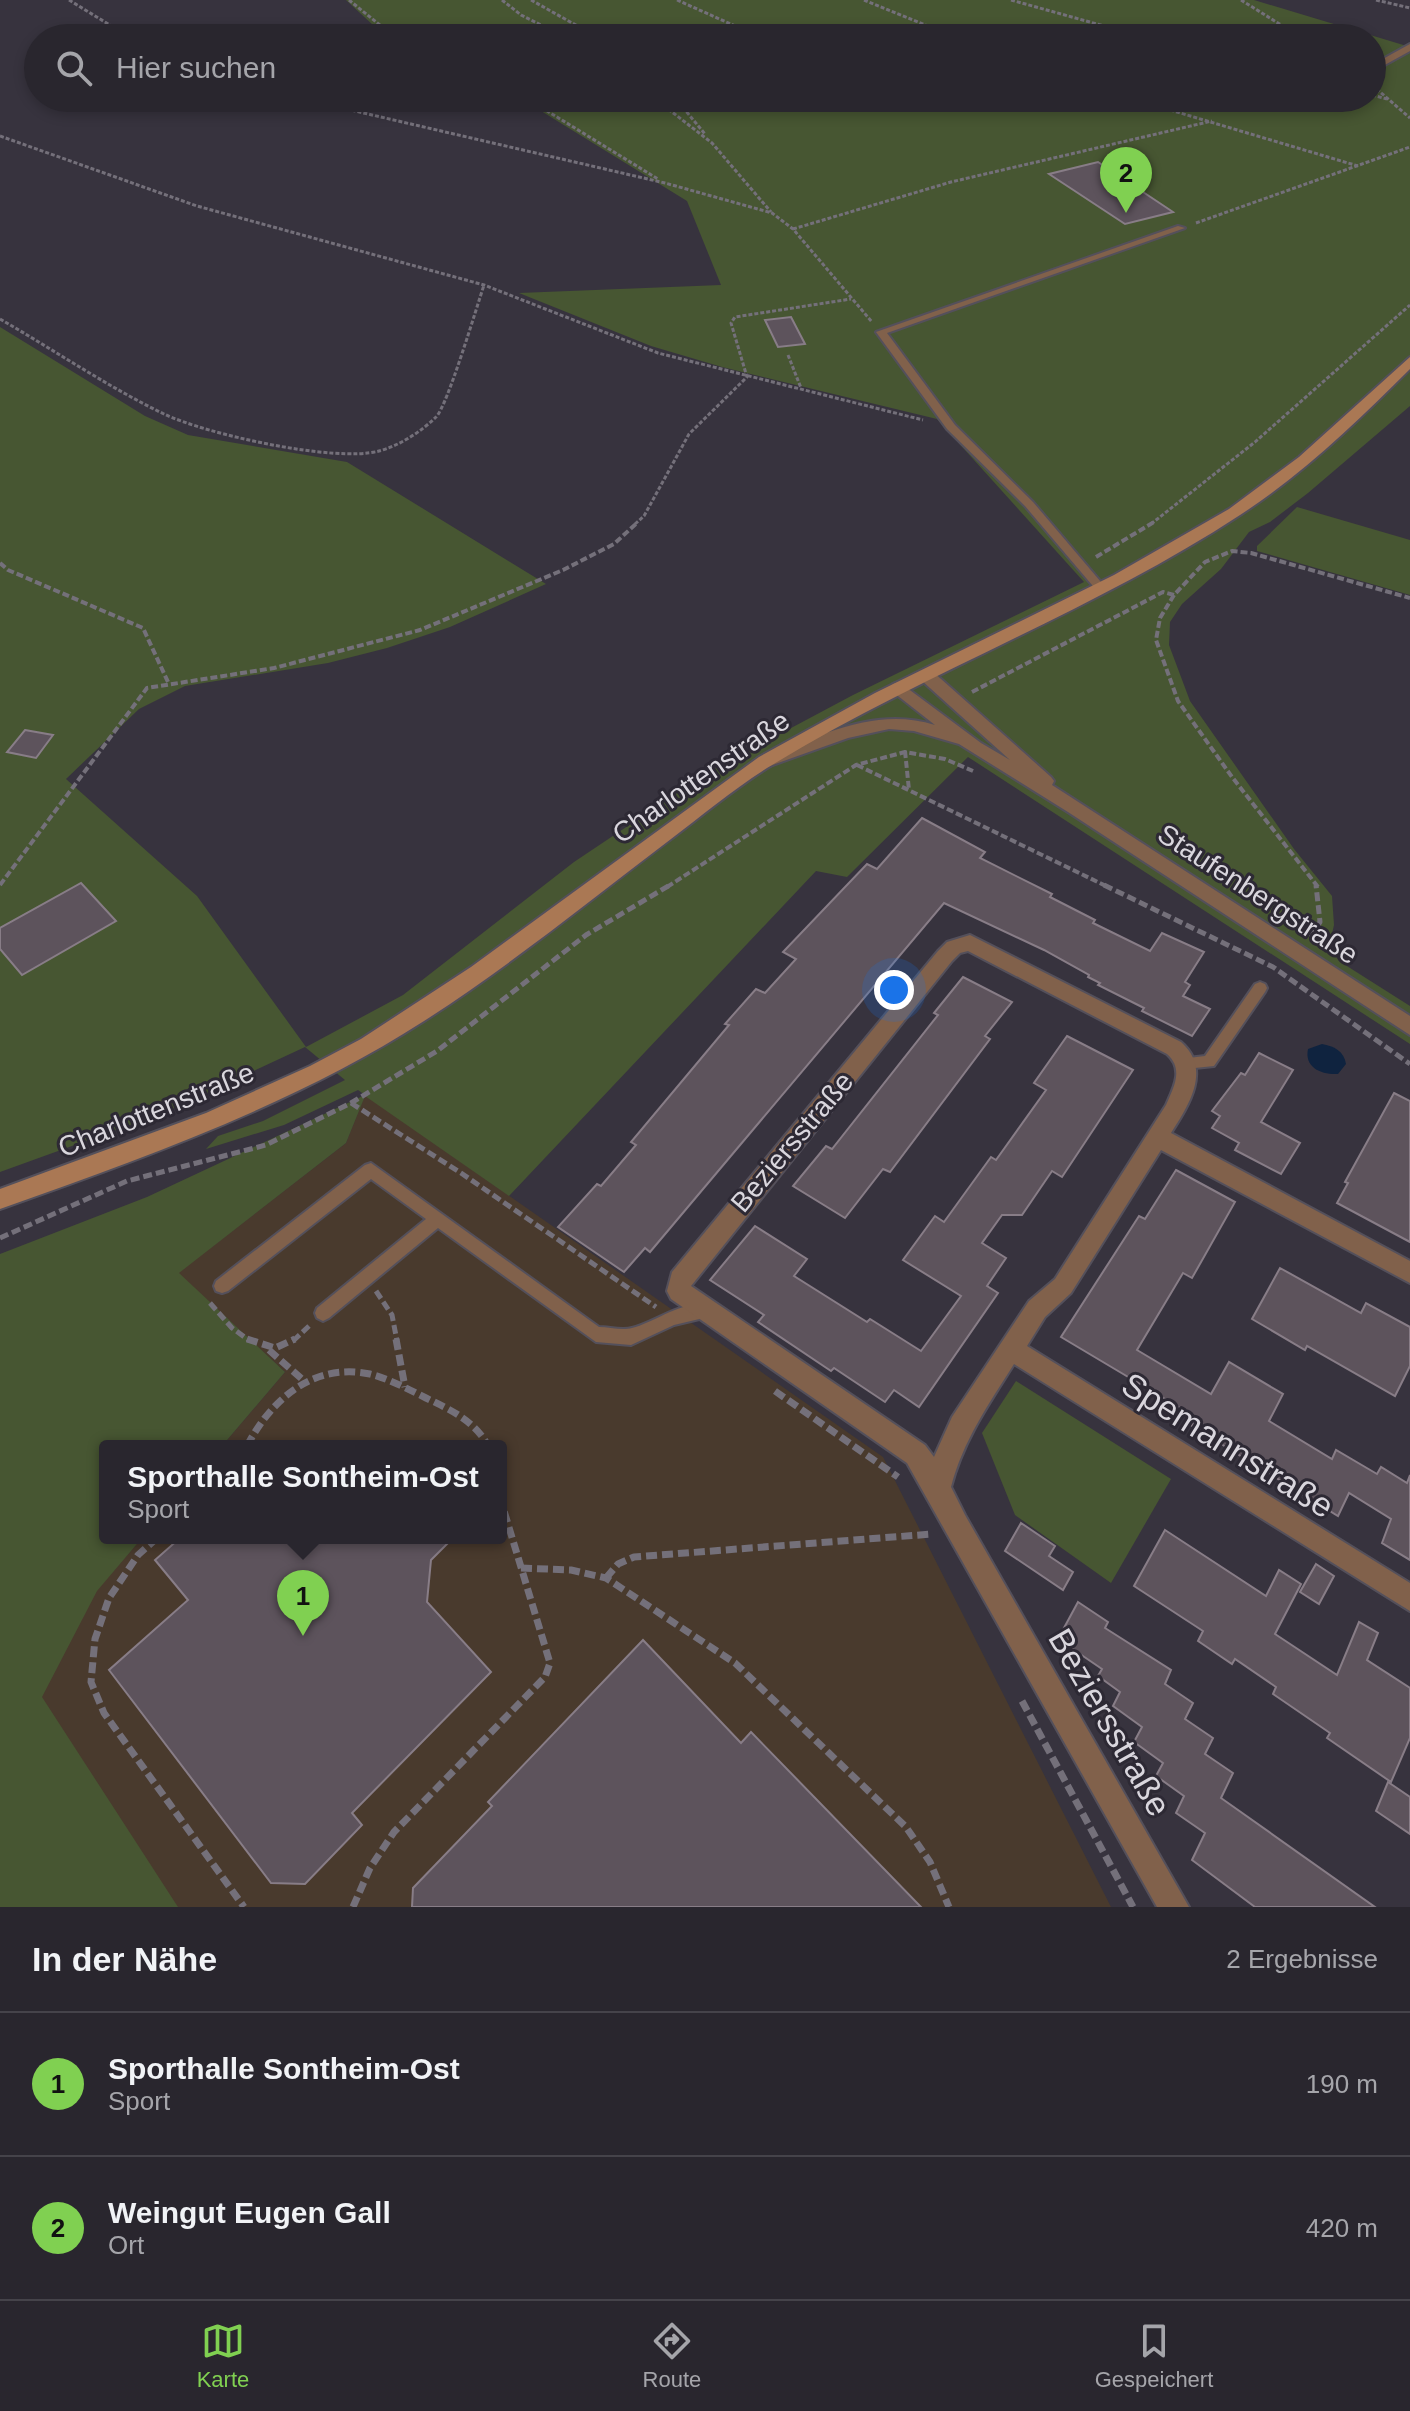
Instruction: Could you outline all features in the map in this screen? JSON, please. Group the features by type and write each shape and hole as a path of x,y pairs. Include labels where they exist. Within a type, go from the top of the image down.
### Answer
{"main road":[{"name":"Charlottenstraße","path":"0,1199 177,1137 346,1058 440,999 764,762 899,688 1102,590 1237,511 1310,455 1410,361"}],"street":[{"path":"1386,61 1410,47"},
{"name":"Staufenbergstraße","path":"926,675 1075,807"},
{"name":"Staufenbergstraße","path":"899,688 975,747 1075,807 1410,1027"},
{"name":"Staufenbergstraße","path":"764,762 849,733 890,723 934,730 975,747"},
{"name":"Beziersstraße","path":"1174,1907 916,1454 679,1291 680,1279 954,947 970,943 991,952 1154,1036 1174,1048 1185,1063"},
{"path":"938,1489 947,1455 961,1425 1037,1309 1063,1286 1158,1137 1184,1091 1188,1079 1185,1063"},
{"path":"1158,1137 1410,1273"},
{"name":"Spemannstraße","path":"1011,1349 1410,1598"}],"lane":[{"path":"1102,590 1029,504 951,427 881,332 1181,228"},
{"path":"1185,1063 1209,1062 1260,988"},
{"path":"222,1286 371,1170 596,1334 631,1337 672,1318 706,1311"},
{"path":"323,1313 437,1219"}],"path":[{"path":"69,0 108,24"},
{"path":"349,0 379,24"},
{"path":"502,0 539,24"},
{"path":"531,0 574,24"},
{"path":"677,0 731,24"},
{"path":"864,0 923,24"},
{"path":"1011,0 1097,24"},
{"path":"1241,0 1280,24"},
{"path":"1376,0 1410,8"},
{"path":"1388,99 1410,118"},
{"path":"359,112 665,183 772,213"},
{"path":"549,112 665,183"},
{"path":"672,112 712,143"},
{"path":"687,112 772,213 793,229 881,332"},
{"path":"1180,112 1358,166"},
{"path":"793,229 951,182 1212,121"},
{"path":"0,136 197,206 484,285 658,353 951,427"},
{"path":"1181,228 1410,147"},
{"path":"0,319 166,415 217,431 309,451 361,454 380,451 404,441 439,415 484,285"},
{"path":"747,377 731,323 735,317 851,299"},
{"path":"1080,565 1105,553 1165,513 1254,444 1324,385 1410,305"},
{"path":"788,355 802,388"},
{"path":"0,885 147,688 168,682 274,668 420,630 521,588 614,544 644,516 689,434 747,377"},
{"path":"1260,988 1273,967 1320,922 1318,887 1232,777 1178,701 1156,640 1160,618 1174,595 1205,562 1232,551 1251,553 1410,598"},
{"path":"0,563 8,570 143,628 168,682"},
{"path":"962,697 1163,592 1174,595"},
{"path":"905,752 909,790"},
{"path":"0,1238 127,1181 266,1145 351,1103 437,1051 586,935 651,898 856,765 905,752 945,759 980,774"},
{"path":"856,765 1273,967 1410,1064"},
{"path":"351,1103 461,1173 672,1318"},
{"path":"364,1279 383,1298 392,1315 405,1388"},
{"path":"222,1286 209,1304 253,1346 268,1349 285,1346 323,1313"},
{"path":"268,1349 304,1381"},
{"path":"250,1440 261,1417 278,1398 304,1381 338,1374 372,1374 468,1419 485,1440"},
{"path":"770,1388 907,1483"},
{"path":"353,1907 366,1875 406,1820 545,1677 550,1663 507,1521"},
{"path":"926,1521 940,1548"},
{"path":"606,1578 618,1564 634,1557 933,1534"},
{"path":"150,1544 138,1555 109,1598 95,1639 91,1682 104,1713 244,1907"},
{"path":"521,1568 571,1570 606,1578 735,1663 906,1827 930,1862 949,1907"},
{"path":"1014,1686 1133,1907"}],"shaded area":[{"path":"365,1095 883,1457 1111,1907 0,1907 0,1618 96,1591 137,1544 507,1544 507,1440 227,1440 285,1372 178,1273 346,1143"}],"green space":[{"path":"346,0 1254,0 1334,24 372,24"},
{"path":"1386,40 1410,47 1410,406 1308,493 1270,522 1249,532 1221,569 1182,604 1170,622 1169,645 1190,701 1294,849 1332,896 1334,925 1329,947 1339,961 1410,1006 1410,1044 968,757 847,877 816,871 509,1196 365,1096 346,1143 179,1273 285,1372 227,1440 99,1440 99,1544 137,1544 97,1591 42,1697 178,1907 0,1907 0,1254 147,1197 365,1095 358,1090 284,1125 206,1149 218,1136 263,1121 345,1080 305,1047 166,1112 0,1172 0,327 145,416 188,435 347,462 546,584 450,627 387,648 328,663 185,686 139,709 66,779 197,896 306,1047 403,995 574,862 707,773 853,695 1084,582 937,419 722,367 651,346 519,293 721,285 687,201 543,112 1386,112"},
{"path":"1297,507 1410,540 1410,595 1257,551 1257,546"},
{"path":"1016,1381 1171,1479 1111,1583 1015,1515 982,1433"}],"water":[{"path":"1322,1044 1341,1052 1346,1064 1338,1074 1320,1072 1309,1061 1308,1049"}],"building":[{"path":"1098,162 1173,212 1125,224 1049,174"},
{"path":"791,317 805,344 778,347 765,320"},
{"path":"25,730 53,735 36,758 7,752"},
{"path":"922,818 985,852 980,858 1052,894 1050,897 1095,920 1093,923 1150,951 1162,933 1204,952 1185,982 1190,985 1183,996 1210,1009 1192,1036 1142,1011 1144,1008 1098,985 1100,983 1089,975 1044,950 944,903 650,1252 645,1248 624,1272 558,1227 597,1184 601,1186 636,1145 631,1142 756,989 765,993 796,959 783,952 867,864 877,869"},
{"path":"81,883 116,921 22,975 0,949 0,928"},
{"path":"963,977 1012,1002 985,1036 990,1039 890,1172 883,1169 845,1218 793,1186 826,1146 832,1149 938,1015 934,1013"},
{"path":"1067,1036 1133,1070 1062,1177 1052,1171 1022,1215 1002,1215 982,1243 1006,1258 987,1286 998,1293 919,1407 894,1390 885,1402 834,1368 831,1371 758,1322 764,1315 710,1280 755,1226 807,1259 794,1276 867,1322 870,1319 921,1351 961,1296 903,1260 935,1216 944,1222 991,1157 996,1160 1046,1090 1034,1083"},
{"path":"1259,1053 1293,1070 1261,1122 1300,1143 1281,1174 1235,1150 1239,1143 1212,1128 1220,1116 1212,1111 1241,1073 1245,1075"},
{"path":"1394,1093 1410,1101 1410,1242 1337,1203 1348,1183 1345,1182"},
{"path":"1176,1170 1235,1202 1192,1278 1183,1273 1137,1350 1211,1394 1229,1362 1283,1394 1269,1421 1332,1459 1336,1450 1377,1474 1381,1467 1407,1483 1410,1475 1410,1560 1382,1543 1391,1519 1349,1493 1338,1516 1192,1426 1197,1418 1061,1337 1139,1216 1145,1219"},
{"path":"1280,1268 1361,1313 1366,1303 1410,1327 1410,1366 1395,1396 1252,1319"},
{"path":"1021,1523 1055,1546 1049,1556 1073,1572 1063,1590 1005,1551"},
{"path":"1165,1530 1266,1596 1279,1570 1301,1584 1275,1634 1337,1675 1359,1622 1378,1633 1367,1660 1410,1688 1410,1738 1391,1782 1327,1738 1330,1733 1273,1694 1276,1687 1235,1659 1232,1664 1198,1641 1203,1631 1134,1586"},
{"path":"173,1544 447,1544 431,1560 427,1602 491,1672 352,1813 362,1825 305,1884 271,1883 109,1670 188,1600 155,1560"},
{"path":"1316,1564 1334,1576 1319,1604 1300,1592"},
{"path":"1078,1602 1108,1622 1105,1628 1171,1670 1165,1684 1193,1703 1185,1719 1213,1738 1205,1754 1233,1773 1221,1798 1375,1907 1255,1907 1192,1860 1205,1833 1176,1813 1184,1796 1156,1776 1163,1763 1134,1742 1142,1727 1113,1706 1120,1692 1098,1676 1102,1669 1058,1639"},
{"path":"643,1640 741,1743 751,1732 921,1907 412,1907 413,1888 492,1806 488,1802"},
{"path":"1388,1782 1410,1797 1410,1834 1376,1811"}],"place":[{"name":"Weingut Eugen Gall","path":"1126,213"},
{"name":"Sporthalle Sontheim-Ost","path":"303,1636"}]}
